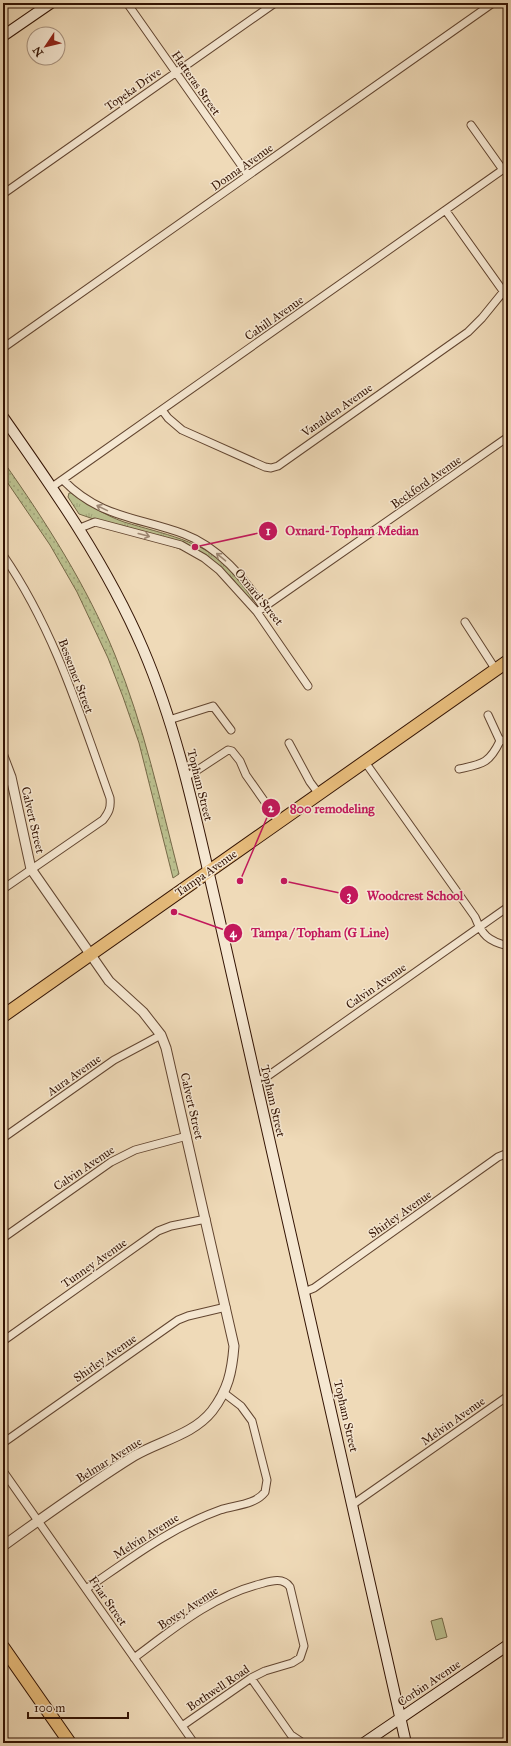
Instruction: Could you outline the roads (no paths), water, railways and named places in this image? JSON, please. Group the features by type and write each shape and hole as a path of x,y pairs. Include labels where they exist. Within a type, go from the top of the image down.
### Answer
{"main road":[{"path":"3,36 50,3"},
{"path":"3,417 52,487"},
{"name":"Topham Street","path":"52,487 80,528 98,559 130,622 157,684 186,776 406,1743"},
{"name":"Tampa Avenue","path":"3,1016 508,661"},
{"name":"Corbin Avenue","path":"364,1743 508,1644"},
{"path":"3,1647 70,1743"}],"street":[{"name":"Hatteras Street","path":"127,3 248,175"},
{"name":"Topeka Drive","path":"3,194 275,3"},
{"name":"Donna Avenue","path":"3,348 248,175 482,6 493,3"},
{"path":"471,124 505,168"},
{"name":"Cahill Avenue","path":"52,487 505,168"},
{"path":"446,211 506,289 508,298"},
{"name":"Vanalden Avenue","path":"162,410 168,418 182,430 265,466 271,468 278,466 468,332 482,318 506,289"},
{"name":"Beckford Avenue","path":"258,612 508,437"},
{"name":"Oxnard Street","path":"63,480 85,499 115,515 185,535 212,550 233,567 245,580 264,608"},
{"name":"Oxnard Street","path":"80,528 95,522 181,545 204,558 219,570 258,612 308,686"},
{"name":"Bessemer Street","path":"3,555 29,596 62,665 110,798 110,812 103,820 31,869"},
{"path":"465,622 496,670"},
{"path":"169,720 213,706 231,730"},
{"path":"488,715 500,741"},
{"path":"459,769 480,764 490,758 500,741 508,739"},
{"path":"290,743 310,782 319,794"},
{"path":"186,776 228,750 232,751 240,761 246,775 279,822"},
{"name":"Calvert Street","path":"3,756 7,779 31,869 113,986 143,1012 161,1035 166,1048 234,1346 230,1376 224,1392"},
{"path":"365,762 475,917 479,928 484,935 497,943 508,946"},
{"path":"3,889 31,869"},
{"name":"Calvin Avenue","path":"256,1082 265,1078 508,907"},
{"name":"Aura Avenue","path":"3,1138 114,1060 161,1035"},
{"name":"Calvin Avenue","path":"3,1238 111,1162 135,1150 187,1136"},
{"name":"Shirley Avenue","path":"304,1292 314,1288 498,1157 508,1153"},
{"name":"Tunney Avenue","path":"3,1341 158,1232 171,1226 206,1219"},
{"name":"Shirley Avenue","path":"3,1443 178,1320 188,1316 226,1307"},
{"name":"Melvin Avenue","path":"86,1589 165,1535 221,1510 255,1501 265,1492 267,1480 252,1421 241,1406 224,1392"},
{"name":"Belmar Avenue","path":"3,1546 136,1455 192,1428 212,1411 224,1392"},
{"name":"Melvin Avenue","path":"352,1505 508,1396"},
{"name":"Friar Street","path":"3,1472 194,1743"},
{"name":"Bovey Avenue","path":"134,1658 195,1614 215,1602 249,1587 272,1580 282,1580"},
{"name":"Bothwell Road","path":"182,1726 251,1678 265,1671 292,1663 300,1658 304,1646 290,1587 282,1580"},
{"path":"251,1678 291,1735 303,1743"}],"place":[{"name":"Oxnard-Topham Median","path":"195,547"},
{"name":"800 remodeling","path":"240,881"},
{"name":"Woodcrest School","path":"284,881"},
{"name":"Tampa / Topham (G Line)","path":"174,912"}]}
